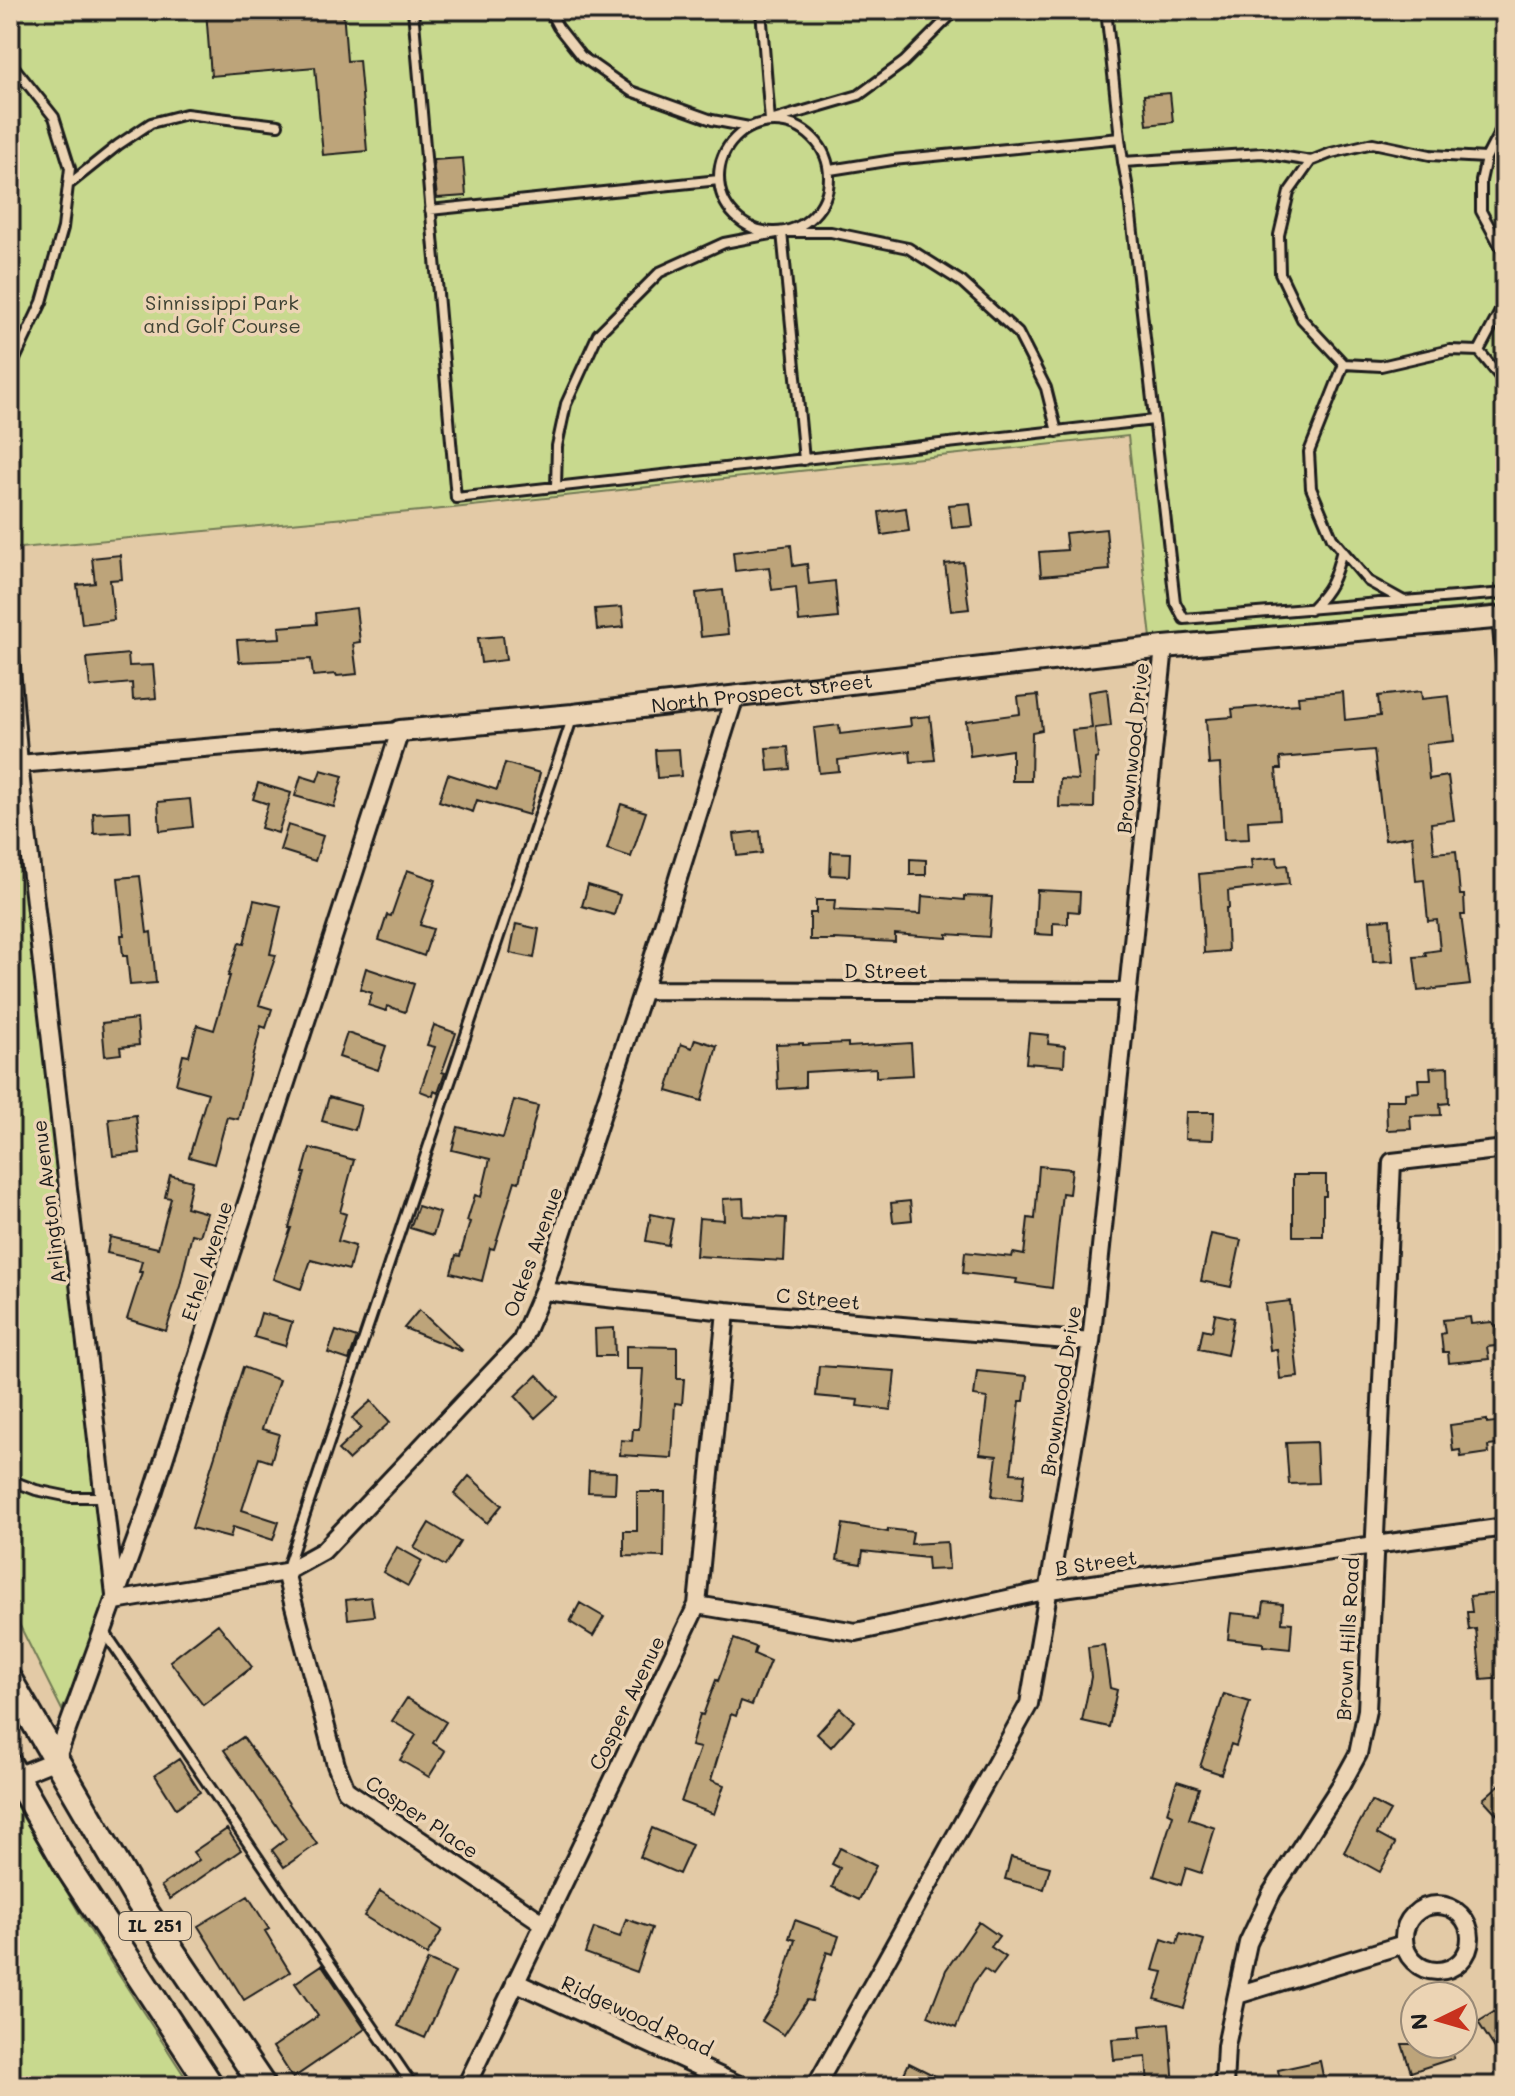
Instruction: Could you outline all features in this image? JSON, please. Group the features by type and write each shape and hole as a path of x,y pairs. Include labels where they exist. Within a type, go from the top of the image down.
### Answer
{"main road":[{"name":"IL 251","path":"10,1681 139,1902 263,2086"},
{"name":"IL 251","path":"13,1771 71,1872 211,2086"}],"street":[{"name":"North Prospect Street","path":"19,764 573,715 1164,647 1503,617"},
{"path":"1503,617 1505,661"},
{"name":"Brownwood Drive","path":"816,2086 1029,1704 1091,1342 1164,647"},
{"name":"Arlington Avenue","path":"10,655 19,764 115,1601"},
{"name":"Oakes Avenue","path":"115,1601 285,1572 323,1551 521,1342 543,1291 643,990 735,696"},
{"name":"Ethel Avenue","path":"56,1760 158,1478 400,731"},
{"name":"D Street","path":"643,990 1128,992"},
{"name":"Brown Hills Road","path":"1224,2086 1226,2046 1248,1943 1272,1892 1358,1754 1367,1710 1392,1162 1505,1149"},
{"name":"C Street","path":"543,1291 726,1311 1091,1342"},
{"name":"Cosper Avenue","path":"466,2086 697,1605 726,1311"},
{"name":"B Street","path":"697,1605 856,1632 1049,1590 1505,1527"},
{"name":"Cosper Place","path":"285,1572 336,1765 346,1790 543,1923"},
{"path":"13,1771 56,1760"},
{"path":"1434,1905 1455,1911 1468,1928 1470,1939 1462,1960 1454,1967 1433,1972 1414,1963 1404,1944 1407,1922 1423,1908 1434,1905"},
{"path":"1237,1995 1404,1944"},
{"name":"Ridgewood Road","path":"515,1982 741,2086"}],"lane":[{"path":"413,10 456,498 1154,420"},
{"path":"549,10 581,56 631,91 712,120 749,127"},
{"path":"761,10 770,121"},
{"path":"956,10 904,62 859,95 749,127 733,138 719,168 720,188 727,206 737,218 753,228 782,232 831,232 908,248 962,282 1018,333 1046,388 1057,432"},
{"path":"1106,10 1175,602 1184,619 1505,593"},
{"path":"10,62 54,117 70,168 63,228 42,302 10,370"},
{"path":"68,185 151,123 186,114 278,125"},
{"path":"556,487 557,446 566,404 598,334 660,272 724,243 782,232 801,225 821,207 829,184 830,170 826,157 811,135 789,123 770,121"},
{"path":"1505,131 1499,133 1486,158 1481,181 1481,211 1505,255"},
{"path":"830,170 893,160 1120,138"},
{"path":"1123,162 1262,153 1311,161 1373,143 1430,155 1486,158"},
{"path":"1311,161 1289,192 1279,235 1280,273 1302,319 1344,364 1381,366 1450,350 1479,351 1505,383"},
{"path":"430,210 719,180"},
{"path":"782,232 804,460"},
{"path":"1479,351 1505,302"},
{"path":"1344,364 1309,452 1311,488 1332,538 1368,581 1404,601"},
{"path":"1310,610 1328,592 1342,550"},
{"path":"285,1572 573,715"},
{"path":"10,1480 36,1490 70,1497 103,1497"},
{"path":"104,1631 413,2086"}],"green space":[{"name":"Sinnissippi Park and Golf Course","path":"10,10 1505,10 1505,604 1151,638 1128,436 453,508 10,549"},
{"path":"10,655 115,1601 62,1710 10,1606"},
{"path":"10,1795 84,1921 191,2086 10,2086"}],"building":[{"path":"206,10 343,10 347,61 359,60 367,151 323,155 315,67 211,76"},
{"path":"1170,93 1173,122 1147,125 1144,95"},
{"path":"463,158 466,196 437,198 433,160"},
{"path":"970,503 973,526 952,528 949,505"},
{"path":"906,508 909,531 882,535 879,512"},
{"path":"1106,529 1110,570 1041,576 1039,552 1067,550 1065,533"},
{"path":"791,545 793,566 807,564 809,584 835,581 838,618 799,622 796,587 772,590 769,567 735,571 733,552"},
{"path":"120,555 122,579 110,580 114,620 82,624 77,585 95,583 92,558"},
{"path":"963,562 969,609 951,611 945,564"},
{"path":"723,590 728,634 701,637 696,593"},
{"path":"622,607 624,627 597,630 595,609"},
{"path":"356,608 360,642 353,643 357,674 313,676 311,659 239,662 237,640 280,638 279,627 317,624 316,613"},
{"path":"503,636 506,660 481,663 478,638"},
{"path":"128,654 129,666 153,665 156,698 133,700 132,683 90,687 87,658"},
{"path":"1107,689 1111,726 1095,728 1098,758 1095,759 1094,808 1059,807 1060,779 1078,780 1072,730 1092,728 1088,692"},
{"path":"1421,691 1422,699 1449,696 1454,741 1426,744 1429,779 1448,776 1454,820 1431,823 1434,853 1456,851 1460,895 1464,895 1465,915 1461,915 1470,985 1418,991 1414,957 1440,950 1437,920 1428,921 1424,880 1416,881 1412,836 1385,840 1374,750 1280,758 1281,769 1276,769 1280,819 1248,821 1249,839 1224,840 1220,764 1209,765 1206,719 1233,717 1232,709 1299,704 1298,696 1343,692 1345,720 1380,716 1378,696"},
{"path":"1038,695 1042,730 1032,732 1031,781 1012,781 1012,750 970,756 966,721 1020,714 1018,697"},
{"path":"930,716 935,760 911,762 910,751 838,760 839,771 819,773 814,728 839,725 840,734 911,726 910,718"},
{"path":"788,747 790,769 768,771 766,748"},
{"path":"679,749 681,776 657,778 655,750"},
{"path":"505,763 540,773 529,815 477,800 473,812 439,801 448,774 497,790"},
{"path":"321,770 343,776 334,807 295,796 301,776 317,781"},
{"path":"258,783 291,793 278,833 261,828 268,804 253,799"},
{"path":"190,799 193,827 160,831 158,802"},
{"path":"621,804 646,812 631,857 607,849"},
{"path":"130,811 131,832 94,834 93,813"},
{"path":"288,825 323,836 315,861 280,850"},
{"path":"760,831 762,853 737,856 734,834"},
{"path":"831,852 850,853 849,876 830,875"},
{"path":"1277,857 1278,866 1287,865 1289,884 1228,891 1228,951 1204,953 1199,874 1252,869 1251,860"},
{"path":"910,859 926,860 926,875 910,875"},
{"path":"407,870 436,880 420,925 433,929 424,956 379,940"},
{"path":"140,876 147,933 151,932 156,983 130,985 127,956 123,956 118,878"},
{"path":"588,885 620,895 614,915 582,906"},
{"path":"1037,890 1080,892 1079,912 1068,911 1068,924 1053,923 1053,935 1035,934"},
{"path":"922,896 964,900 964,896 992,897 989,937 895,934 895,942 810,940 810,913 816,913 816,900 835,900 834,910 921,914"},
{"path":"254,900 281,906 270,954 276,955 259,1005 272,1009 266,1028 261,1026 238,1119 227,1117 214,1164 189,1157 208,1093 176,1084 183,1055 189,1056 197,1025 214,1030 239,943 244,944"},
{"path":"1390,919 1393,961 1373,962 1370,920"},
{"path":"516,924 539,929 534,958 510,953"},
{"path":"366,968 414,984 405,1012 387,1006 386,1011 368,1005 372,993 360,989"},
{"path":"137,1019 139,1045 120,1047 121,1054 105,1056 102,1023"},
{"path":"434,1025 456,1033 438,1093 434,1091 433,1096 420,1091 435,1047 427,1045"},
{"path":"347,1033 386,1046 378,1070 339,1057"},
{"path":"1029,1033 1049,1035 1048,1044 1065,1046 1064,1066 1026,1063"},
{"path":"695,1039 717,1046 702,1101 667,1091 681,1044 692,1048"},
{"path":"848,1043 848,1047 911,1043 913,1075 876,1077 876,1068 805,1072 805,1087 778,1089 776,1044"},
{"path":"1448,1067 1449,1103 1440,1104 1441,1115 1410,1116 1411,1129 1387,1130 1386,1100 1405,1100 1405,1093 1419,1092 1418,1079 1431,1079 1430,1068"},
{"path":"329,1097 361,1106 355,1130 322,1121"},
{"path":"514,1100 538,1106 519,1182 515,1181 494,1249 490,1248 482,1281 451,1273 456,1255 460,1256 475,1195 481,1197 490,1159 452,1150 458,1127 503,1138"},
{"path":"1186,1112 1214,1112 1213,1140 1185,1139"},
{"path":"136,1115 140,1153 113,1156 109,1119"},
{"path":"310,1148 354,1160 340,1212 346,1214 338,1241 355,1246 349,1270 311,1260 301,1289 273,1279 291,1228"},
{"path":"1039,1166 1072,1169 1069,1194 1062,1193 1052,1288 1016,1283 1017,1279 963,1273 965,1252 1012,1257 1013,1253 1024,1255 1028,1218 1035,1219"},
{"path":"170,1175 192,1181 186,1207 207,1213 200,1236 192,1234 166,1331 127,1319 142,1272 139,1272 142,1261 107,1253 110,1237 158,1248 171,1198 165,1197"},
{"path":"1293,1175 1326,1175 1323,1236 1293,1236"},
{"path":"743,1198 744,1216 786,1218 784,1261 696,1256 699,1218 724,1220 723,1199"},
{"path":"910,1201 912,1220 893,1222 891,1203"},
{"path":"418,1206 440,1213 433,1235 410,1228"},
{"path":"651,1214 673,1219 668,1245 646,1241"},
{"path":"1211,1234 1241,1240 1231,1287 1201,1281"},
{"path":"1290,1301 1298,1377 1280,1379 1277,1349 1270,1350 1265,1304"},
{"path":"419,1310 462,1350 404,1328"},
{"path":"261,1313 292,1322 285,1346 254,1337"},
{"path":"1215,1314 1234,1318 1227,1355 1199,1349 1203,1329 1212,1331"},
{"path":"1470,1317 1471,1324 1492,1322 1505,1335 1505,1345 1487,1347 1489,1359 1449,1363 1448,1352 1443,1352 1443,1320"},
{"path":"614,1328 615,1356 596,1356 595,1329"},
{"path":"336,1331 357,1338 349,1360 328,1353"},
{"path":"626,1346 677,1347 677,1379 684,1379 682,1404 675,1403 672,1458 620,1455 621,1440 632,1441 633,1429 639,1429 643,1369 626,1369"},
{"path":"819,1366 895,1371 891,1410 857,1406 858,1400 816,1396"},
{"path":"243,1367 279,1380 262,1429 279,1434 271,1462 259,1458 242,1510 279,1522 273,1540 233,1527 230,1538 192,1528"},
{"path":"977,1371 1027,1376 1024,1401 1020,1401 1011,1473 1025,1474 1022,1500 992,1496 997,1456 980,1454 987,1398 974,1396"},
{"path":"537,1375 558,1397 535,1418 515,1396"},
{"path":"371,1401 390,1422 348,1460 338,1450 361,1428 352,1418"},
{"path":"1487,1420 1487,1423 1504,1421 1505,1444 1488,1446 1489,1453 1461,1457 1460,1450 1453,1451 1450,1425"},
{"path":"1316,1442 1318,1483 1289,1484 1286,1443"},
{"path":"589,1471 616,1472 615,1493 588,1492"},
{"path":"469,1476 502,1505 487,1523 454,1494"},
{"path":"637,1492 665,1492 664,1557 624,1556 624,1531 637,1531"},
{"path":"429,1523 460,1542 445,1566 414,1548"},
{"path":"843,1524 888,1532 888,1529 913,1532 911,1544 947,1542 949,1569 928,1570 927,1558 863,1551 861,1564 837,1560"},
{"path":"397,1547 422,1561 408,1586 383,1572"},
{"path":"1499,1593 1501,1611 1505,1611 1505,1678 1481,1680 1476,1629 1469,1630 1467,1612 1472,1612 1470,1596"},
{"path":"371,1597 374,1616 348,1619 346,1600"},
{"path":"1264,1602 1283,1604 1282,1622 1292,1623 1290,1649 1228,1639 1231,1613 1262,1616"},
{"path":"580,1603 604,1617 593,1636 570,1622"},
{"path":"218,1624 252,1667 203,1705 170,1661"},
{"path":"734,1639 756,1647 754,1654 770,1661 752,1705 741,1701 736,1716 731,1714 711,1780 724,1785 714,1814 681,1802 700,1748 691,1746 700,1714 703,1715"},
{"path":"1104,1645 1110,1688 1117,1690 1109,1727 1082,1721 1091,1677 1088,1647"},
{"path":"1224,1694 1250,1702 1236,1746 1231,1744 1221,1774 1200,1767"},
{"path":"407,1698 446,1722 433,1743 445,1751 429,1777 400,1760 416,1735 392,1721"},
{"path":"840,1708 854,1721 831,1747 817,1734"},
{"path":"243,1737 317,1844 284,1867 272,1850 286,1839 224,1750"},
{"path":"179,1759 200,1792 176,1808 155,1775"},
{"path":"1505,1780 1505,1823 1483,1799"},
{"path":"1177,1781 1199,1788 1189,1819 1215,1828 1201,1873 1186,1868 1181,1885 1154,1876 1173,1815 1167,1812"},
{"path":"1371,1801 1390,1811 1377,1834 1395,1844 1380,1872 1344,1852"},
{"path":"652,1828 692,1845 679,1874 640,1857"},
{"path":"227,1829 241,1850 170,1899 161,1886 199,1860 193,1852"},
{"path":"840,1848 876,1866 859,1900 832,1887 840,1868 832,1864"},
{"path":"1011,1857 1050,1867 1044,1889 1005,1879"},
{"path":"380,1891 442,1930 427,1955 364,1916"},
{"path":"248,1896 269,1929 265,1931 290,1972 244,2000 198,1926"},
{"path":"626,1919 652,1928 637,1972 585,1953 594,1928 620,1937"},
{"path":"795,1920 839,1936 833,1954 827,1952 812,2001 807,2000 784,2035 762,2021 779,1994 795,1940 789,1938"},
{"path":"979,1922 999,1936 991,1947 1006,1957 993,1975 984,1969 973,1984 956,2028 928,2016 946,1970"},
{"path":"1180,1933 1204,1940 1184,2008 1155,1999 1163,1972 1153,1970 1162,1939 1177,1944"},
{"path":"428,1960 455,1972 425,2038 398,2026"},
{"path":"322,1965 365,2029 293,2078 273,2047 318,2016 295,1983"},
{"path":"1505,2005 1505,2064 1479,2024"},
{"path":"1169,2023 1174,2086 1148,2086 1146,2057 1114,2060 1112,2039 1141,2037 1140,2026"},
{"path":"1407,2060 1448,2060 1411,2072"},
{"path":"1320,2061 1325,2086 1281,2086 1278,2070"},
{"path":"909,2063 955,2086 898,2086"}]}
